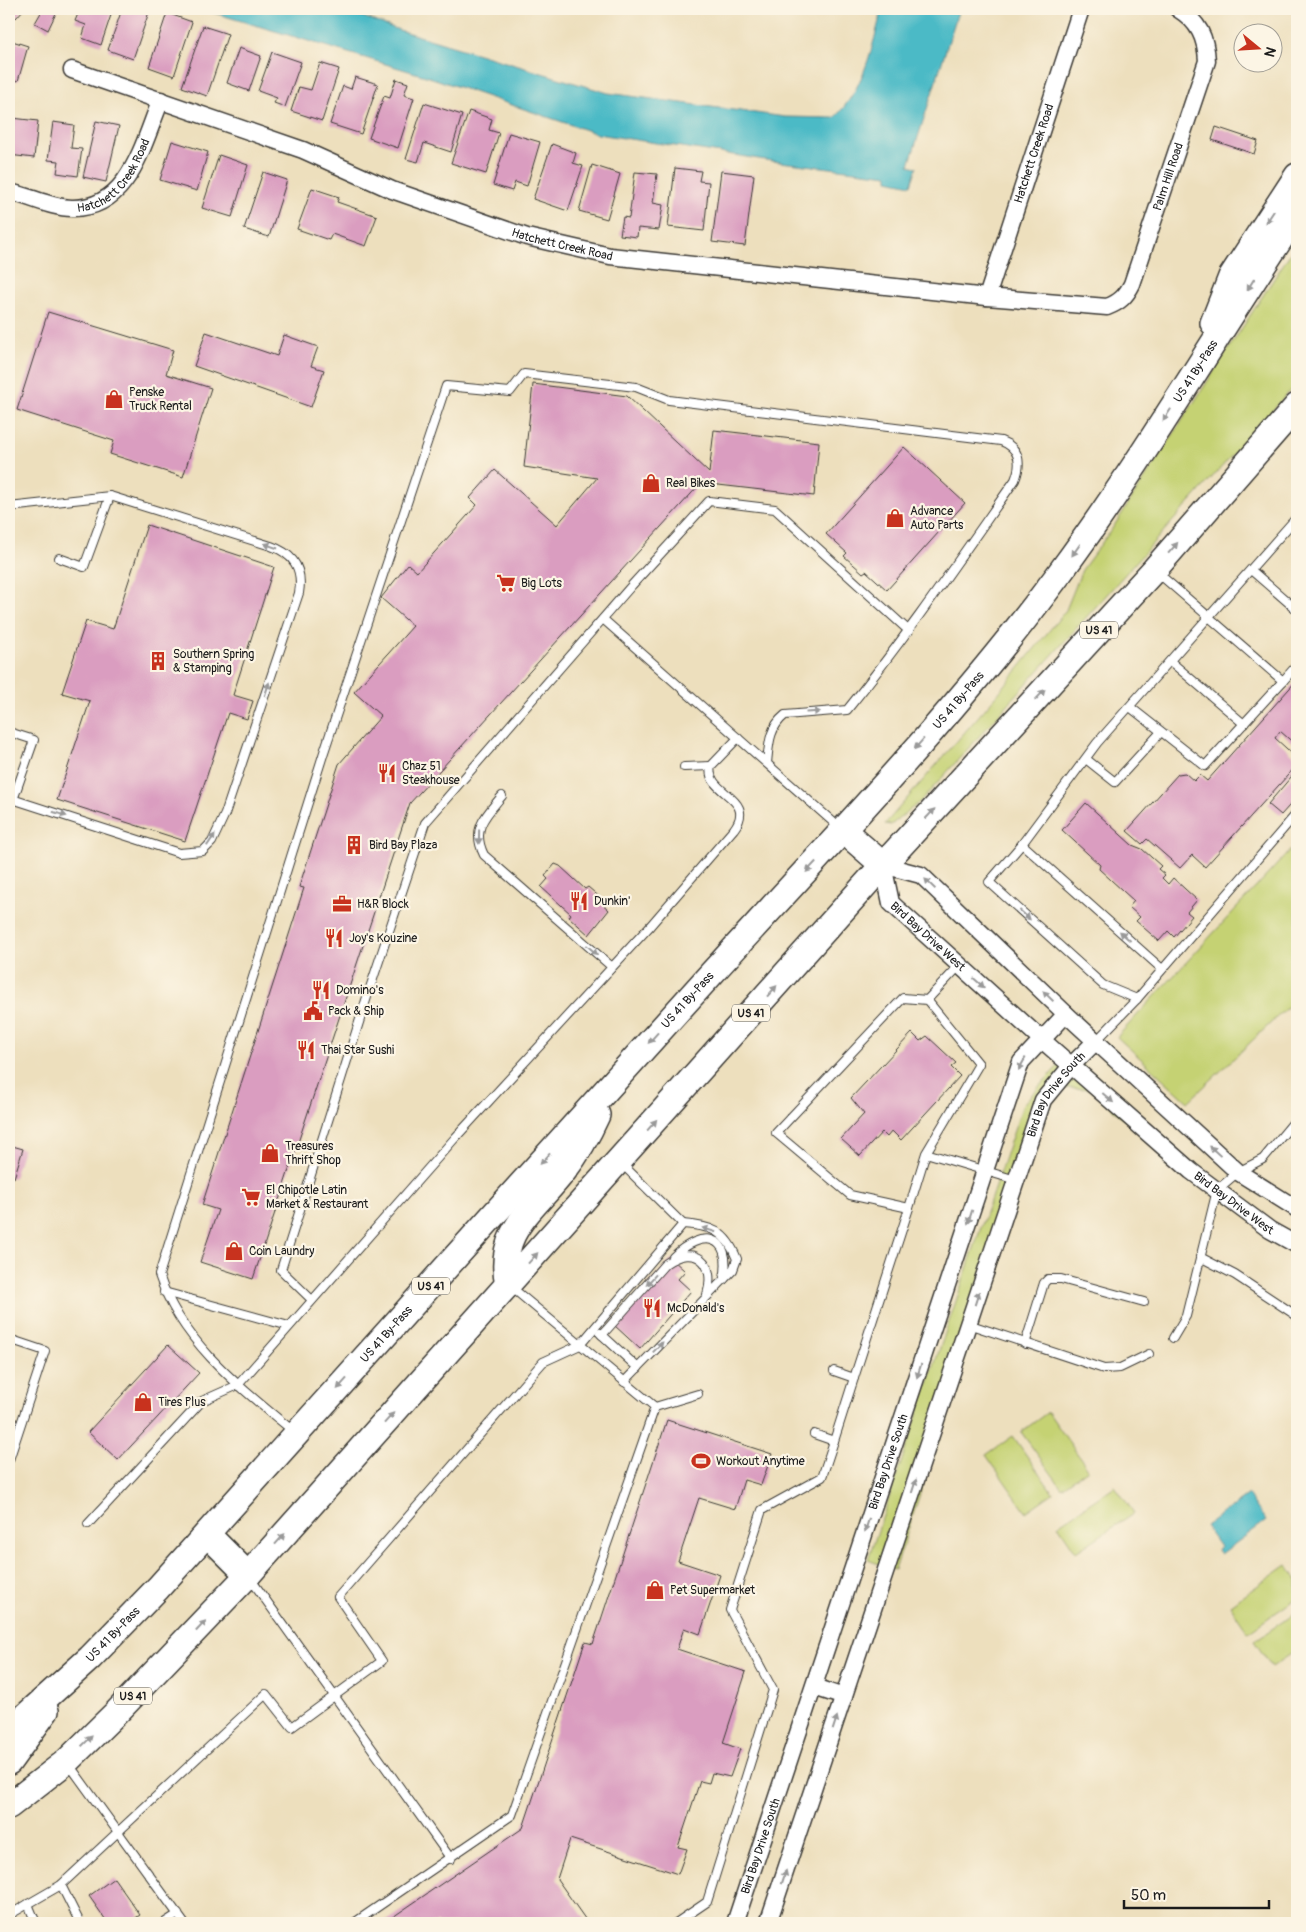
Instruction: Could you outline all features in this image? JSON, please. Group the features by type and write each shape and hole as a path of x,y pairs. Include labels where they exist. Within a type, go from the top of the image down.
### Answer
{"main road":[{"path":"1194,375 1231,277 1297,176"},
{"name":"US 41 By-Pass","path":"9,1731 74,1673 148,1599 614,1082 844,832 993,657 1059,574 1125,480 1297,214"},
{"name":"US 41","path":"9,1806 66,1760 179,1650 248,1575 620,1162 883,865 1154,570 1297,406"},
{"path":"844,832 883,865"},
{"path":"508,1285 505,1253 511,1237 519,1223 564,1170 578,1150 614,1082"},
{"path":"207,1534 248,1575"},
{"path":"9,1762 74,1673"}],"street":[{"name":"Hatchett Creek Road","path":"987,297 1080,9"},
{"name":"Palm Hill Road","path":"1107,307 1118,303 1126,296 1136,275 1207,62 1207,45 1203,35 1196,23 1178,9"},
{"name":"Hatchett Creek Road","path":"72,70 316,155 392,190 527,237 560,246 610,256 987,297 1107,307"},
{"name":"Hatchett Creek Road","path":"9,192 72,208 101,202 113,195 127,180 161,100"},
{"name":"Bird Bay Drive West","path":"883,865 891,903 1071,1066 1217,1190 1270,1230 1297,1245"},
{"path":"883,865 921,875 1066,1014 1238,1172 1297,1209"},
{"name":"Bird Bay Drive South","path":"735,1923 1021,1062 1066,1014"},
{"name":"Bird Bay Drive South","path":"768,1923 1042,1100 1071,1066 1096,1041"},
{"path":"814,1686 844,1697"}],"lane":[{"path":"297,1434 238,1385 185,1329 164,1292 159,1275 324,752 446,386 510,392 524,374 636,387 669,400 1007,443 1019,456 1019,470 1015,480 909,631 846,710 785,715 777,722 770,735 767,763"},
{"path":"9,507 110,496 280,549 292,558 299,569 299,593 226,814 212,842 203,851 179,853 11,799 34,740 9,732"},
{"path":"59,558 84,567 110,496"},
{"path":"312,1300 281,1270 335,1094 425,823 603,619 709,501 775,509 909,631"},
{"path":"1136,999 1103,985 989,882 1022,844 1086,759 1297,517"},
{"path":"1291,524 1297,530"},
{"path":"1154,570 1283,680"},
{"path":"1251,570 1297,610"},
{"path":"603,619 844,832"},
{"path":"1170,661 1244,724"},
{"path":"1130,707 1205,766 1297,665"},
{"path":"1086,759 1115,782 1161,732"},
{"path":"88,1524 202,1401 238,1385 450,1143 612,967 739,823 740,810 738,804 717,786 710,774 711,766 738,738"},
{"path":"684,767 711,766"},
{"path":"502,796 484,818 479,830 478,844 484,855 612,967"},
{"path":"1096,1041 1136,999 1297,813"},
{"path":"1022,844 1162,969"},
{"path":"927,1000 960,965"},
{"path":"676,1923 707,1902 773,1690 730,1610 762,1510 822,1477 909,1208 926,1153 979,1064 927,1000 903,998 776,1133 850,1195 909,1208"},
{"path":"1173,1338 1186,1316 1217,1190 1238,1172 1263,1159 1297,1118"},
{"path":"926,1153 1016,1180"},
{"path":"620,1162 683,1224 711,1229 725,1236 730,1242 737,1259 733,1270 624,1382"},
{"path":"9,1915 61,1885 266,1694 292,1726 382,1661 338,1598 543,1362 580,1345 683,1224"},
{"path":"602,1335 665,1264 682,1248 692,1242 702,1238 714,1241 722,1247 726,1256 724,1279"},
{"path":"665,1264 676,1257 686,1254 695,1255 703,1261 708,1270 709,1279 706,1297"},
{"path":"1200,1256 1235,1275 1297,1316"},
{"path":"1025,1344 1048,1279 1062,1279 1144,1302"},
{"path":"508,1285 655,1407"},
{"path":"164,1292 289,1326"},
{"path":"968,1324 1104,1369 1120,1368 1149,1354"},
{"path":"595,1328 638,1368"},
{"path":"9,1339 45,1351 9,1460"},
{"path":"834,1371 854,1378"},
{"path":"655,1407 698,1394"},
{"path":"354,1923 451,1859 512,1815 655,1407"},
{"path":"814,1434 834,1441"},
{"path":"248,1575 451,1859"},
{"path":"66,1760 184,1923"},
{"path":"61,1885 80,1923"},
{"path":"28,1904 36,1923"},
{"path":"164,1923 178,1914"}],"green space":[{"path":"1297,243 1297,383 922,800 891,825 885,824 997,695 1066,610 1082,570 1112,529"},
{"path":"1297,843 1297,998 1188,1102 1117,1037"},
{"path":"1072,1051 1131,1126 1091,1089 1066,1088 1061,1091 1045,1110 895,1570 868,1560 1023,1104"},
{"path":"1048,1412 1088,1469 1062,1488 1021,1432"},
{"path":"1013,1436 1053,1493 1026,1512 986,1455"},
{"path":"1115,1486 1134,1513 1076,1552 1058,1525"},
{"path":"1287,1565 1297,1580 1297,1598 1248,1632 1230,1605"},
{"path":"1297,1612 1297,1650 1272,1667 1254,1641"}],"water":[{"path":"201,9 342,9 399,30 608,93 785,117 834,118 844,107 860,81 866,67 882,9 959,9 909,165 917,167 911,185 888,180 888,175 772,161 598,134 429,77"},
{"path":"1248,1495 1266,1521 1221,1554 1218,1550 1220,1547 1205,1526"}],"building":[{"path":"9,9 24,9 16,18 9,12"},
{"path":"43,9 58,9 48,30 35,23"},
{"path":"80,9 113,9 101,45 82,38 86,25 75,21"},
{"path":"122,9 150,9 133,59 108,50"},
{"path":"167,13 192,22 174,76 149,67"},
{"path":"203,26 228,34 207,96 182,87"},
{"path":"9,40 28,46 18,81 9,78"},
{"path":"239,48 261,56 249,91 227,83"},
{"path":"272,52 301,62 285,107 274,103 277,98 258,91"},
{"path":"320,63 339,69 322,121 291,111 299,87 311,90"},
{"path":"355,77 378,84 361,134 330,124 343,86 351,89"},
{"path":"396,79 408,83 404,95 414,98 398,148 369,138 384,96 390,98"},
{"path":"424,103 462,115 451,152 424,143 418,162 406,159"},
{"path":"469,111 492,119 489,130 499,133 486,174 451,163"},
{"path":"12,118 38,121 34,158 9,155"},
{"path":"96,121 119,126 106,182 83,177"},
{"path":"53,122 74,125 71,148 82,149 78,176 57,173 59,161 48,160"},
{"path":"1216,127 1258,141 1254,154 1212,140"},
{"path":"509,133 540,142 527,186 515,182 512,191 493,185"},
{"path":"172,141 208,152 197,191 160,180"},
{"path":"552,144 576,153 573,163 583,166 568,211 533,199"},
{"path":"219,155 248,165 232,217 202,208"},
{"path":"592,165 620,174 607,219 579,211"},
{"path":"675,168 701,171 699,181 709,182 704,231 668,227"},
{"path":"721,171 754,175 745,246 712,242"},
{"path":"263,172 287,180 269,237 244,229"},
{"path":"635,172 657,174 653,203 663,205 659,230 638,228 637,237 620,235 623,217 629,218"},
{"path":"312,188 339,197 337,202 377,216 366,246 332,234 329,240 297,229"},
{"name":"Penske Truck Rental","path":"48,312 173,350 166,374 211,388 183,477 110,454 114,441 17,410"},
{"path":"206,332 277,356 284,335 318,347 311,366 324,370 311,407 194,366"},
{"name":"Bird Bay Plaza","path":"533,384 627,396 709,473 714,430 819,442 814,496 701,483 410,803 253,1279 200,1262 218,1210 202,1205 304,888 299,887 339,764 381,716 354,692 413,626 381,598 408,564 417,572 477,505 470,498 495,470 557,525 597,478 524,467"},
{"name":"Advance Auto Parts","path":"904,447 965,503 887,590 866,571 863,573 844,556 847,553 826,534"},
{"name":"Southern Spring & Stamping","path":"147,525 274,567 233,695 253,701 247,719 228,713 185,841 57,800 90,701 62,693 86,621 113,629"},
{"path":"1297,680 1297,746 1280,731 1275,738 1297,758 1297,765 1205,867 1192,855 1180,868 1147,839 1142,844 1127,831 1178,774 1185,773 1194,781 1200,775 1207,781"},
{"path":"1297,770 1297,797 1281,815 1268,804"},
{"path":"1086,803 1132,845 1142,849 1161,866 1158,869 1165,875 1162,878 1168,884 1173,878 1197,900 1187,912 1192,916 1174,937 1168,931 1159,941 1136,921 1140,917 1129,907 1134,901 1099,869 1100,865 1062,830"},
{"name":"Dunkin'","path":"555,864 560,866 585,889 588,887 602,899 600,902 609,910 589,935 569,917 571,914 541,887 548,879 545,876"},
{"path":"912,1033 920,1041 927,1036 956,1063 951,1067 960,1076 901,1140 892,1131 887,1137 882,1132 860,1156 841,1139 864,1114 851,1098"},
{"path":"9,1145 23,1149 14,1178 9,1177"},
{"name":"McDonald's","path":"672,1259 685,1271 678,1279 691,1291 640,1349 614,1325"},
{"name":"Tires Plus","path":"168,1345 199,1373 118,1460 88,1432"},
{"path":"667,1420 772,1454 761,1485 744,1480 735,1509 699,1498 678,1561 720,1575 700,1634 684,1628 677,1649 746,1672 723,1743 740,1749 730,1777 712,1773 709,1783 700,1781 678,1847 687,1849 678,1874 570,1839 557,1879 588,1923 384,1923 523,1828 585,1642 593,1644"},
{"path":"114,1878 140,1915 128,1923 108,1923 89,1896"}],"place":[{"name":"Penske Truck Rental","path":"114,399"},
{"name":"Real Bikes","path":"651,483"},
{"name":"Advance Auto Parts","path":"895,518"},
{"name":"Big Lots","path":"506,583"},
{"name":"Southern Spring & Stamping","path":"158,661"},
{"name":"Chaz 51 Steakhouse","path":"387,773"},
{"name":"Bird Bay Plaza","path":"354,845"},
{"name":"Dunkin'","path":"579,901"},
{"name":"H&R Block","path":"342,904"},
{"name":"Joy's Kouzine","path":"334,938"},
{"name":"Domino's","path":"321,990"},
{"name":"Pack & Ship","path":"313,1011"},
{"name":"Thai Star Sushi","path":"306,1050"},
{"name":"Treasures Thrift Shop","path":"270,1153"},
{"name":"El Chipotle Latin Market & Restaurant","path":"251,1197"},
{"name":"Coin Laundry","path":"234,1251"},
{"name":"McDonald's","path":"652,1308"},
{"name":"Tires Plus","path":"143,1402"},
{"name":"Workout Anytime","path":"701,1461"},
{"name":"Pet Supermarket","path":"655,1590"}]}
